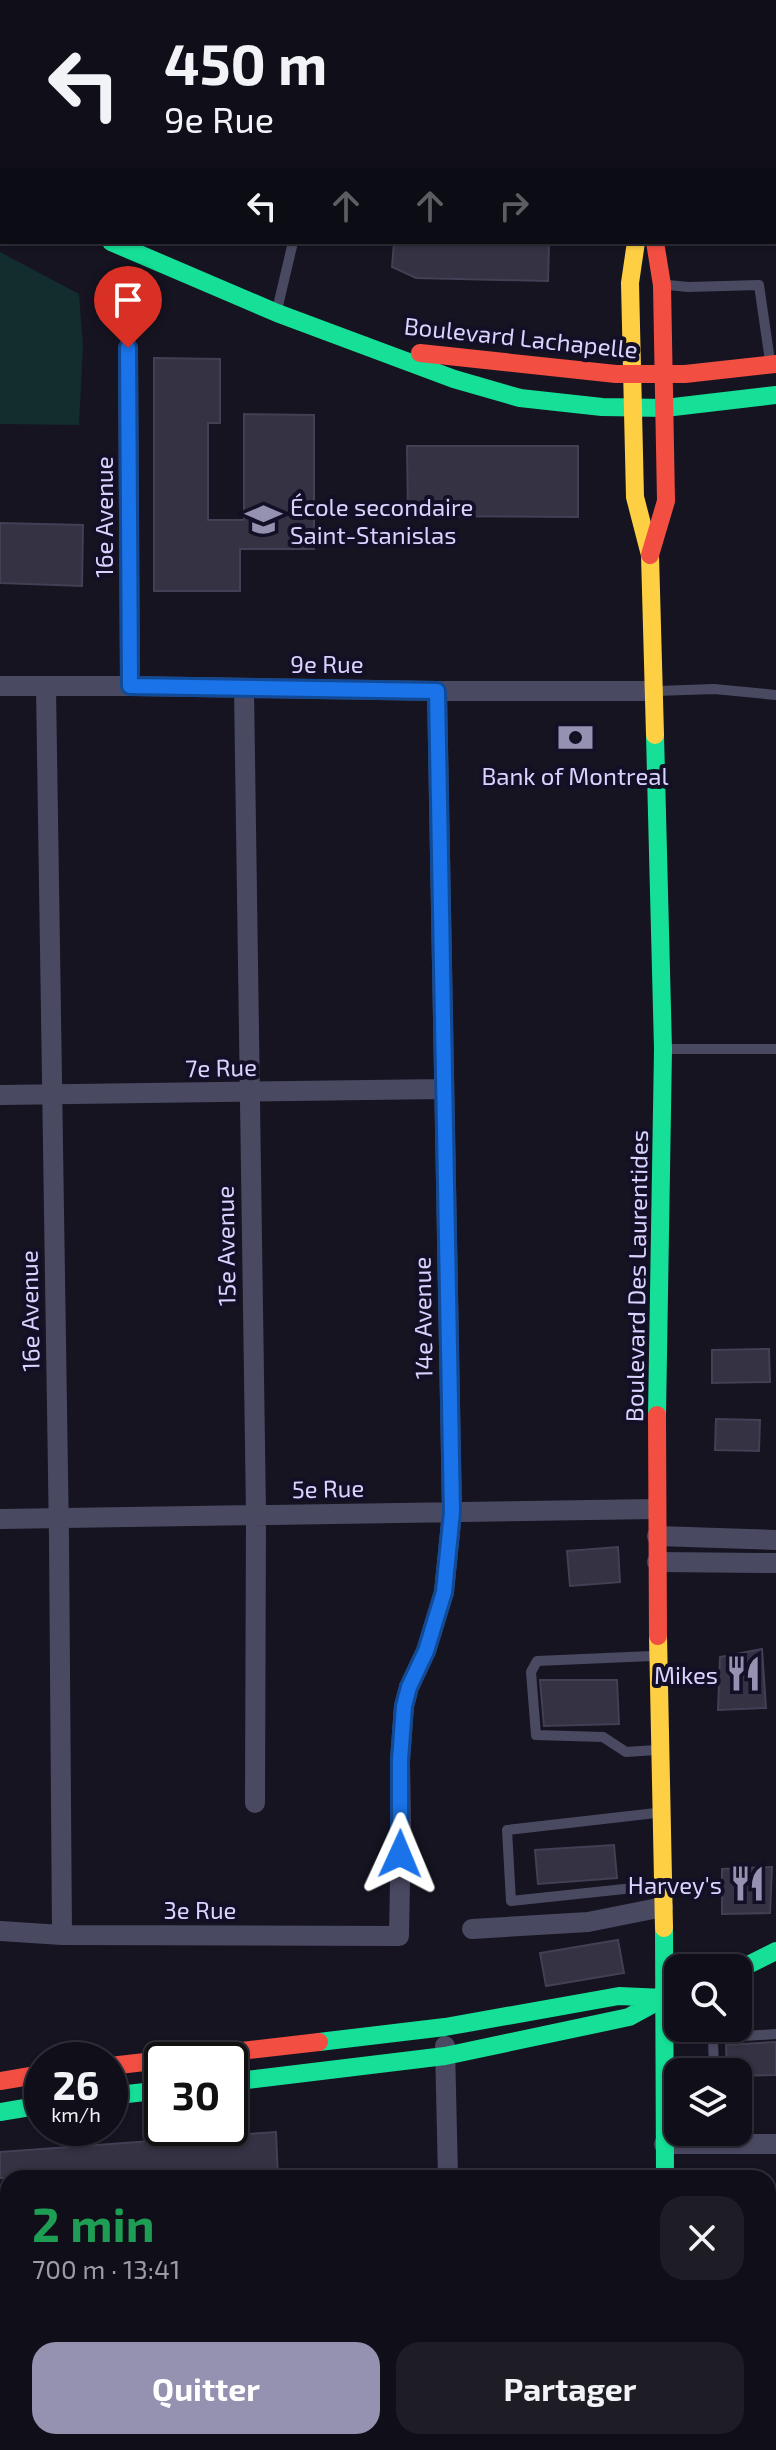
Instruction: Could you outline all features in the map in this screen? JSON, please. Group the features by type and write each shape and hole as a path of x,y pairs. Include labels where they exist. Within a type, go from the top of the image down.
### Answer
{"main road":[{"name":"Boulevard Lachapelle","path":"116,244 277,313 454,379 520,398 602,407 665,408 776,395"},
{"name":"Boulevard Des Laurentides","path":"636,244 630,283 635,497 650,555 663,1049 656,1509 660,1812 667,1954"},
{"name":"Boulevard Des Laurentides","path":"650,555 666,501 662,285 655,244"},
{"name":"Boulevard Lachapelle","path":"357,343 587,373 685,374 773,364"},
{"path":"752,1963 776,1951"},
{"path":"128,2064 445,2027 619,1996 664,1996"},
{"path":"248,2080 445,2056 629,2017 664,2000"},
{"path":"142,2062 144,2067"},
{"path":"0,2081 24,2077"},
{"path":"0,2112 24,2108"},
{"name":"Boulevard Des Laurentides","path":"664,2146 665,2170"}],"street":[{"name":"16e Avenue","path":"128,348 130,686"},
{"name":"9e Rue","path":"0,686 654,691"},
{"name":"16e Avenue","path":"46,687 62,1935"},
{"name":"15e Avenue","path":"244,689 256,1514 255,1803"},
{"name":"14e Avenue","path":"399,1936 400,1760 404,1706 409,1687 426,1651 444,1592 452,1512 437,691"},
{"name":"7e Rue","path":"0,1095 443,1089"},
{"name":"5e Rue","path":"0,1519 656,1509"},
{"path":"657,1536 776,1540"},
{"path":"657,1562 776,1563"},
{"path":"472,1929 588,1922 663,1907"},
{"name":"3e Rue","path":"0,1931 62,1935 399,1936"},
{"path":"445,2027 448,2170"},
{"path":"752,2144 776,2144"}],"lane":[{"path":"277,313 293,244"},
{"path":"662,285 759,285 773,364"},
{"path":"654,691 714,689 776,695"},
{"path":"663,1049 776,1049"},
{"path":"658,1656 537,1661 531,1672 536,1735 603,1737 626,1752 659,1750"},
{"path":"660,1812 507,1830 511,1901 664,1885"},
{"path":"714,2058 713,2038 776,2034"}],"path":[{"path":"128,348 140,254"}],"green space":[{"path":"0,252 79,294 83,346 79,425 0,424"}],"building":[{"path":"394,244 549,244 548,281 416,278 392,267"},
{"path":"154,358 220,359 220,423 208,423 208,520 244,520 244,414 314,415 314,549 240,549 240,591 154,591"},
{"path":"407,446 578,446 578,517 408,516"},
{"path":"0,523 83,525 82,586 0,583"},
{"path":"769,1349 770,1382 712,1383 712,1350"},
{"path":"716,1419 760,1420 759,1451 715,1450"},
{"path":"618,1547 620,1582 570,1586 567,1551"},
{"path":"762,1649 766,1708 718,1710 720,1657"},
{"path":"540,1680 617,1680 619,1724 544,1726"},
{"path":"614,1845 617,1878 538,1884 535,1850"},
{"path":"772,1867 770,1913 722,1914 722,1869"},
{"path":"618,1940 624,1973 546,1986 540,1953"},
{"path":"776,2042 776,2075 752,2076 752,2058 726,2058 726,2045"},
{"path":"276,2132 278,2170 0,2170 0,2152 128,2146 128,2143 144,2142 144,2146 248,2146 248,2134"}],"traffic: fast":[{"path":"116,244 277,313 454,379 520,398 602,407 665,408 776,395"},
{"path":"655,735 663,1049 657,1415"},
{"path":"664,1928 665,2170"},
{"path":"752,1963 776,1951"},
{"path":"319,2042 445,2027 619,1996 664,1998"},
{"path":"248,2080 445,2056 629,2017 662,1999"},
{"path":"128,2094 144,2092"},
{"path":"0,2112 24,2108"}],"traffic: slow":[{"path":"636,244 630,283 635,497 650,555 655,735"},
{"path":"658,1636 664,1928"}],"traffic: jam":[{"path":"650,555 666,501 662,285 655,244"},
{"path":"420,353 616,374 685,374 776,364"},
{"path":"657,1415 658,1636"},
{"path":"128,2064 319,2042"},
{"path":"0,2081 24,2077"}],"place":[{"name":"École secondaire Saint-Stanislas","path":"264,520"},
{"name":"Bank of Montreal","path":"575,738"},
{"name":"Mikes","path":"744,1674"},
{"name":"Harvey's","path":"748,1884"}],"route":[{"path":"128,348 130,686 437,691 452,1512 444,1592 426,1651 409,1687 404,1706 400,1760 400,1854"}]}
